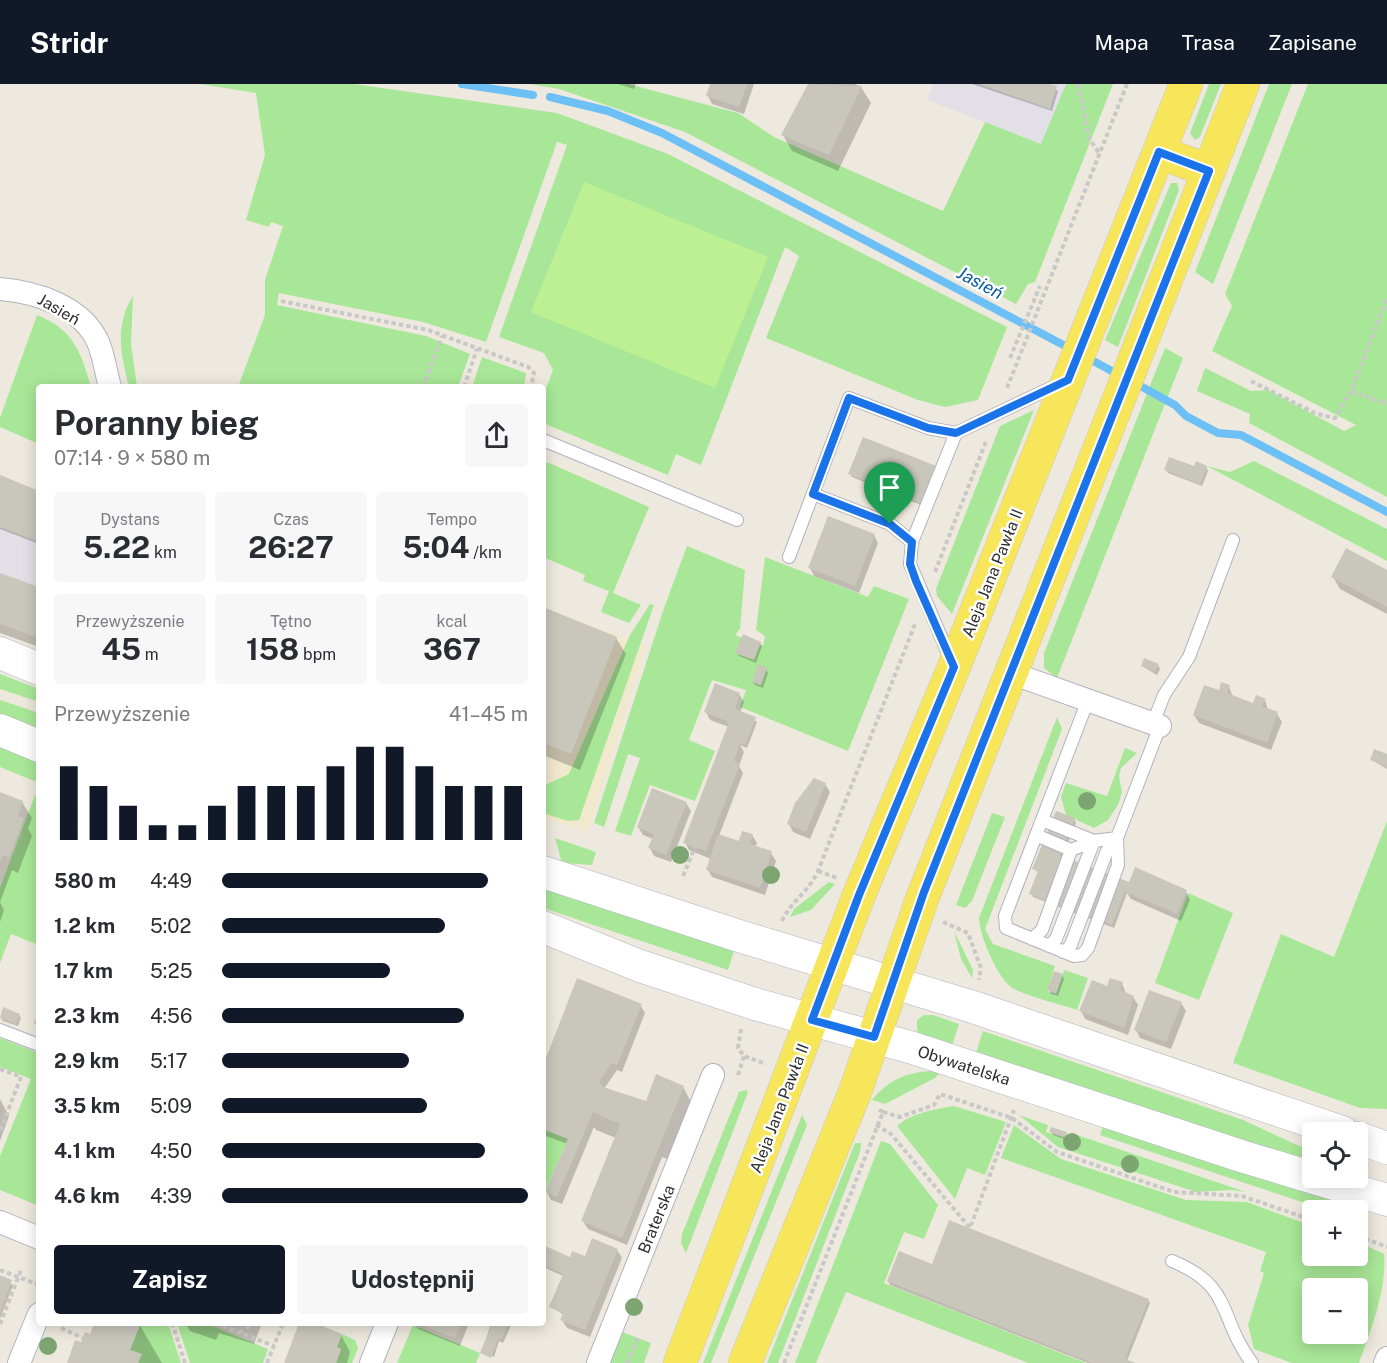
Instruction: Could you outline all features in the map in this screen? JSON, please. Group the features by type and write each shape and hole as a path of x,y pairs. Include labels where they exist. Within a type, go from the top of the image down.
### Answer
{"main road":[{"name":"Aleja Jana Pawła II","path":"680,1363 832,964 954,667 1186,84"},
{"path":"745,1363 855,1092 924,892 1243,84"},
{"path":"1159,152 1209,171"},
{"path":"0,653 36,668"},
{"path":"0,730 36,745"},
{"path":"546,873 892,984 970,1006 1312,1122"},
{"name":"Obywatelska","path":"546,930 640,966 874,1037 1230,1153 1387,1200"},
{"path":"1368,1141 1387,1148"}],"street":[{"name":"Jasień","path":"0,289 28,291 79,318 98,343 109,384"},
{"path":"1011,673 1156,724"},
{"name":"Braterska","path":"598,1363 713,1075"},
{"path":"0,1222 36,1237"},
{"path":"20,1363 36,1322"},
{"path":"371,1363 386,1326"},
{"path":"1385,1363 1387,1358"}],"lane":[{"path":"789,557 849,398 928,428 956,433 1070,376"},
{"path":"954,667 910,564 912,542 956,433"},
{"path":"546,441 737,520"},
{"path":"813,494 890,524 912,542"},
{"path":"1088,700 1004,922 1009,931 1063,952 1082,955 1088,948 1118,865 1117,838 1164,695 1189,657 1233,540"},
{"path":"1042,820 1094,841"},
{"path":"1036,836 1071,850 1094,841 1117,838"},
{"path":"1049,946 1056,939 1094,841"},
{"path":"1032,939 1042,930 1071,850"},
{"path":"0,1030 36,1045"},
{"path":"1172,1261 1205,1278 1218,1293 1240,1348 1252,1363"}],"path":[{"path":"1078,84 1089,138 1100,153"},
{"path":"783,918 788,908 810,888 818,871 1127,84"},
{"path":"1010,358 1040,286"},
{"path":"1251,381 1328,418 1340,415 1352,391 1387,298"},
{"path":"281,301 428,330 528,367 534,373 532,384"},
{"path":"424,384 442,336"},
{"path":"465,384 477,349"},
{"path":"1352,391 1387,404"},
{"path":"683,876 695,847"},
{"path":"818,871 838,879"},
{"path":"954,926 968,933 981,968 978,983"},
{"path":"741,1027 738,1048 744,1056 750,1058"},
{"path":"0,1069 21,1077 0,1131"},
{"path":"870,1105 900,1117 934,1105 940,1095 1012,1118 1057,1152 1174,1192 1242,1196 1302,1217"},
{"path":"877,1126 891,1134 970,1228 1015,1109"},
{"path":"784,1363 883,1112"},
{"path":"1368,1240 1387,1247"},
{"path":"0,1270 36,1284"},
{"path":"0,1324 21,1270"},
{"path":"173,1326 186,1363"},
{"path":"223,1326 274,1346"},
{"path":"238,1332 251,1326"},
{"path":"267,1363 282,1326"},
{"path":"61,1328 83,1338"},
{"path":"627,1363 638,1338"}],"shaded area":[{"path":"933,84 1066,84 1042,144 927,100"},
{"path":"0,502 36,516 36,612 0,598"},
{"path":"546,608 647,646 588,832 546,819"}],"green space":[{"path":"200,84 354,84 557,113 668,154 1007,327 978,400 945,407 918,400 766,338 799,256 785,247 701,465 676,454 668,475 546,424 546,388 553,370 544,353 499,337 567,145 557,142 486,342 423,322 279,293 277,305 426,336 470,354 459,384 239,384 265,315 265,280 283,226 271,222 269,227 246,220 265,155 256,93"},
{"path":"530,84 628,84 738,113 774,137 943,211 985,122 1041,144 1066,84 1113,84 1035,282 1028,284 1016,304 685,132 559,89"},
{"path":"1209,84 1221,84 1200,137 1195,140 1190,133"},
{"path":"1269,84 1292,84 1213,284 1195,272"},
{"path":"1308,84 1387,84 1387,497 1249,423 1250,414 1197,391 1205,368 1251,391 1268,390 1344,431 1356,425 1212,351 1232,306 1225,294"},
{"path":"584,182 768,257 715,388 531,312"},
{"path":"1171,183 1177,183 1179,190 1118,347 1105,340"},
{"path":"133,296 131,344 137,384 128,384 122,352 121,330 127,307"},
{"path":"37,315 59,327 74,343 90,384 36,384 36,443 0,427 0,418"},
{"path":"1165,348 1183,358 1057,678 1044,668 1044,653"},
{"path":"482,357 526,373 524,384 473,384"},
{"path":"1034,410 952,614 937,596 936,589 1000,426"},
{"path":"1254,461 1387,529 1387,561 1207,466 1230,472"},
{"path":"547,462 649,507 613,593 641,605 629,623 601,612 609,591 583,581 585,575 546,558"},
{"path":"687,546 745,570 740,629 735,635 763,646 765,636 756,630 765,557 868,597 874,586 909,599 848,751 740,707 746,690 712,680 689,740 715,751 695,801 650,785 631,836 615,831 640,758 628,754 604,827 594,823 664,608"},
{"path":"650,604 654,605 579,820 568,821 546,814 546,784 569,774 630,635"},
{"path":"0,674 36,688 36,701 0,689"},
{"path":"0,700 36,712 36,730 0,716"},
{"path":"1057,717 1062,729 985,929 993,944 1055,966 1047,991 1056,994 1064,970 1088,978 1077,1010 1029,995 1008,984 990,957 979,918"},
{"path":"0,745 36,760 36,782 0,767"},
{"path":"1125,748 1137,753 1121,768 1119,776 1122,792 1118,805 1108,820 1094,828 1066,815 1061,797 1066,783 1107,796"},
{"path":"35,795 36,944 11,934 0,963 0,888"},
{"path":"992,813 1005,817 972,901 965,908 956,905"},
{"path":"1387,821 1387,1109 1360,1108 1233,1063 1281,934 1334,957"},
{"path":"555,838 596,852 592,865 562,863"},
{"path":"829,882 835,884 811,910 790,917 794,909"},
{"path":"546,888 735,948 728,970 546,909"},
{"path":"1188,893 1233,913 1199,1000 1155,983"},
{"path":"954,931 973,970 972,978 961,959"},
{"path":"924,1015 933,1015 959,1024 952,1045 922,1036 917,1031 917,1020"},
{"path":"983,1031 1243,1120 1302,1147 1302,1160 976,1053"},
{"path":"0,1038 36,1052 36,1205 0,1190 0,1156 31,1079 0,1067"},
{"path":"942,1071 935,1078 885,1104 872,1100 894,1080 921,1072"},
{"path":"746,1090 748,1092 686,1253 681,1243 682,1234 739,1092"},
{"path":"954,1106 1006,1122 985,1175 967,1168 955,1199 897,1126 916,1115"},
{"path":"802,1115 807,1125 711,1363 703,1363"},
{"path":"1019,1115 1048,1125 1046,1132 1072,1140 1074,1134 1246,1192 1232,1190 1196,1192 1058,1147"},
{"path":"1014,1125 1061,1159 1186,1200 1247,1202 1302,1222 1302,1266 1368,1266 1368,1247 1384,1254 1381,1295 1368,1337 1368,1278 1302,1278 1302,1344 1366,1344 1359,1363 1292,1363 1254,1349 1248,1325 1264,1273 1260,1271 1266,1252 1001,1158"},
{"path":"1103,1126 1335,1200 1302,1200 1302,1202 1100,1135"},
{"path":"546,1130 568,1139 546,1189"},
{"path":"881,1141 890,1144 938,1205 924,1239 904,1232 884,1283 1086,1363 1028,1363 846,1292 816,1363 795,1363"},
{"path":"855,1143 861,1143 860,1152 778,1363 767,1363"},
{"path":"139,1326 169,1326 181,1363 138,1363 141,1354 130,1350"},
{"path":"178,1326 212,1326 268,1349 263,1363 190,1363"},
{"path":"413,1326 480,1353 476,1363 397,1363"},
{"path":"622,1332 651,1343 644,1363 610,1363"},
{"path":"342,1334 355,1340 358,1348 352,1363 336,1363 341,1350 337,1347"}],"building":[{"path":"710,84 747,84 739,107 706,96"},
{"path":"808,84 862,86 829,155 781,135"},
{"path":"979,84 1051,84 1057,86 1050,109"},
{"path":"863,437 944,469 930,507 848,474"},
{"path":"1169,457 1194,466 1196,461 1207,466 1200,484 1164,470"},
{"path":"0,475 36,490 36,541 0,527"},
{"path":"828,516 875,534 855,586 808,568"},
{"path":"1346,548 1387,570 1387,607 1331,577"},
{"path":"0,573 36,586 36,637 0,624"},
{"path":"546,608 617,637 571,754 546,744"},
{"path":"743,634 761,642 754,660 735,653"},
{"path":"1144,658 1159,664 1155,672 1141,666"},
{"path":"758,664 767,668 761,685 752,682"},
{"path":"1221,682 1230,685 1227,693 1253,703 1256,695 1266,699 1262,706 1278,712 1267,743 1193,715 1204,685 1219,690"},
{"path":"715,683 740,693 735,709 756,717 745,745 740,743 734,761 740,764 706,851 683,843 729,722 704,712"},
{"path":"1374,749 1387,754 1387,767 1370,760"},
{"path":"814,778 826,783 806,832 787,824 795,803"},
{"path":"652,788 687,802 666,855 648,848 654,834 637,827"},
{"path":"0,792 23,801 18,816 24,818 9,858 3,855 0,862"},
{"path":"1056,811 1075,818 1060,855 1129,882 1135,867 1187,890 1177,914 1125,892 1112,925 1029,894 1038,871 1032,869"},
{"path":"742,831 753,834 750,844 772,851 760,888 706,870 718,834 739,841"},
{"path":"1054,971 1063,974 1056,993 1047,990"},
{"path":"577,978 642,1004 617,1065 612,1063 599,1082 603,1087 646,1101 656,1074 684,1086 622,1238 581,1221 620,1124 593,1112 557,1197 546,1192 568,1139 546,1130 546,1058"},
{"path":"1110,978 1123,982 1120,990 1134,996 1124,1028 1079,1011 1092,980 1107,986"},
{"path":"1149,990 1182,1002 1166,1042 1134,1030"},
{"path":"3,1007 20,1014 16,1024 0,1018"},
{"path":"1051,1127 1067,1132 1066,1137 1049,1132"},
{"path":"949,1220 1149,1299 1125,1359 1136,1363 1092,1363 887,1281 899,1251 932,1264"},
{"path":"592,1238 618,1249 585,1330 560,1320 563,1313 549,1307 563,1274 546,1266 546,1246 570,1257 572,1251 585,1256"},
{"path":"0,1275 12,1280 0,1312"},
{"path":"93,1326 140,1326 130,1350 142,1354 138,1363 67,1363 75,1340 81,1342 85,1332 90,1334"},
{"path":"298,1326 322,1326 342,1334 337,1347 341,1349 336,1363 284,1363"},
{"path":"424,1326 460,1326 455,1338"},
{"path":"491,1326 508,1326 501,1340 498,1338 491,1358 480,1353"}],"waterway":[{"name":"Jasień","path":"462,84 533,95"},
{"name":"Jasień","path":"550,97 608,111 662,133 1071,349"},
{"name":"Jasień","path":"1084,356 1121,376"},
{"name":"Jasień","path":"1135,383 1175,405 1186,416 1218,433 1241,435 1387,512"}],"route":[{"path":"1159,152 1209,171 924,892 874,1037 812,1020 859,895 954,667 910,564 912,542 890,524 813,494 849,398 928,428 956,433 1068,380 1159,152"}]}
